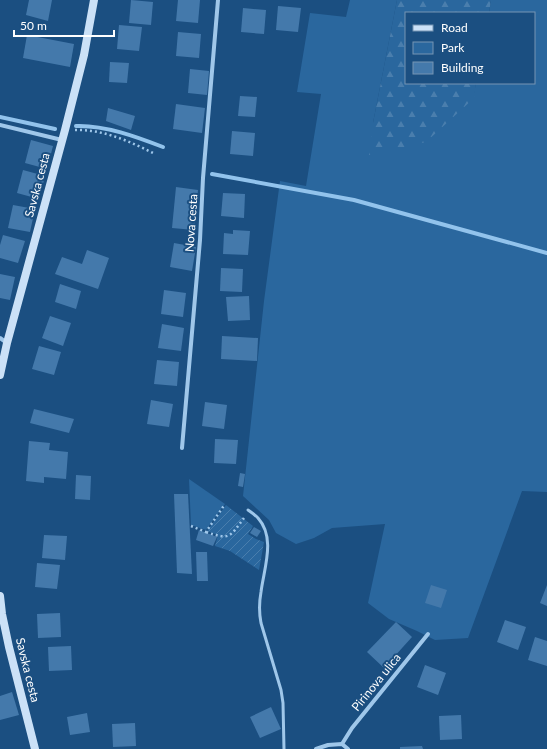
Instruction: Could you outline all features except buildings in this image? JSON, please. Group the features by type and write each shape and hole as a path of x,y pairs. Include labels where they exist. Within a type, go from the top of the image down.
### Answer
{"street":[{"name":"Savska cesta","path":"0,375 3,341 65,130 84,55 94,0"},
{"name":"Nova cesta","path":"182,448 218,0"},
{"path":"0,125 62,140"},
{"name":"Savska cesta","path":"0,596 9,647 35,749"},
{"name":"Pirinova ulica","path":"342,744 352,728 428,634"},
{"path":"316,749 328,745 342,744 348,749"}],"lane":[{"path":"248,510 257,517 263,526 267,539 268,550 260,594 259,613 282,690 284,749"}],"path":[{"path":"65,130 88,130 110,135 155,154"},
{"path":"206,532 226,504"},
{"path":"191,526 221,537 229,535 233,532 244,518"}],"green space":[{"path":"350,0 397,0 373,123 473,98 476,84 535,84 535,12 489,12 491,0 547,0 547,492 522,491 468,638 435,640 389,619 368,603 385,524 332,528 314,538 296,544 276,533 269,520 243,496 264,301 280,181 306,186 321,94 297,92 310,13 346,17"},
{"path":"397,0 491,0 489,12 405,12 405,84 476,84 474,98 426,142 369,155 373,123"},
{"path":"189,479 225,504 206,530 191,525"},
{"path":"226,505 253,526 248,534 264,542 259,570 230,551 215,546 218,535 207,531"}],"waterway":[{"path":"0,117 55,129"},
{"path":"76,126 98,127 132,136 163,147"},
{"path":"212,174 354,200 547,253"}]}
